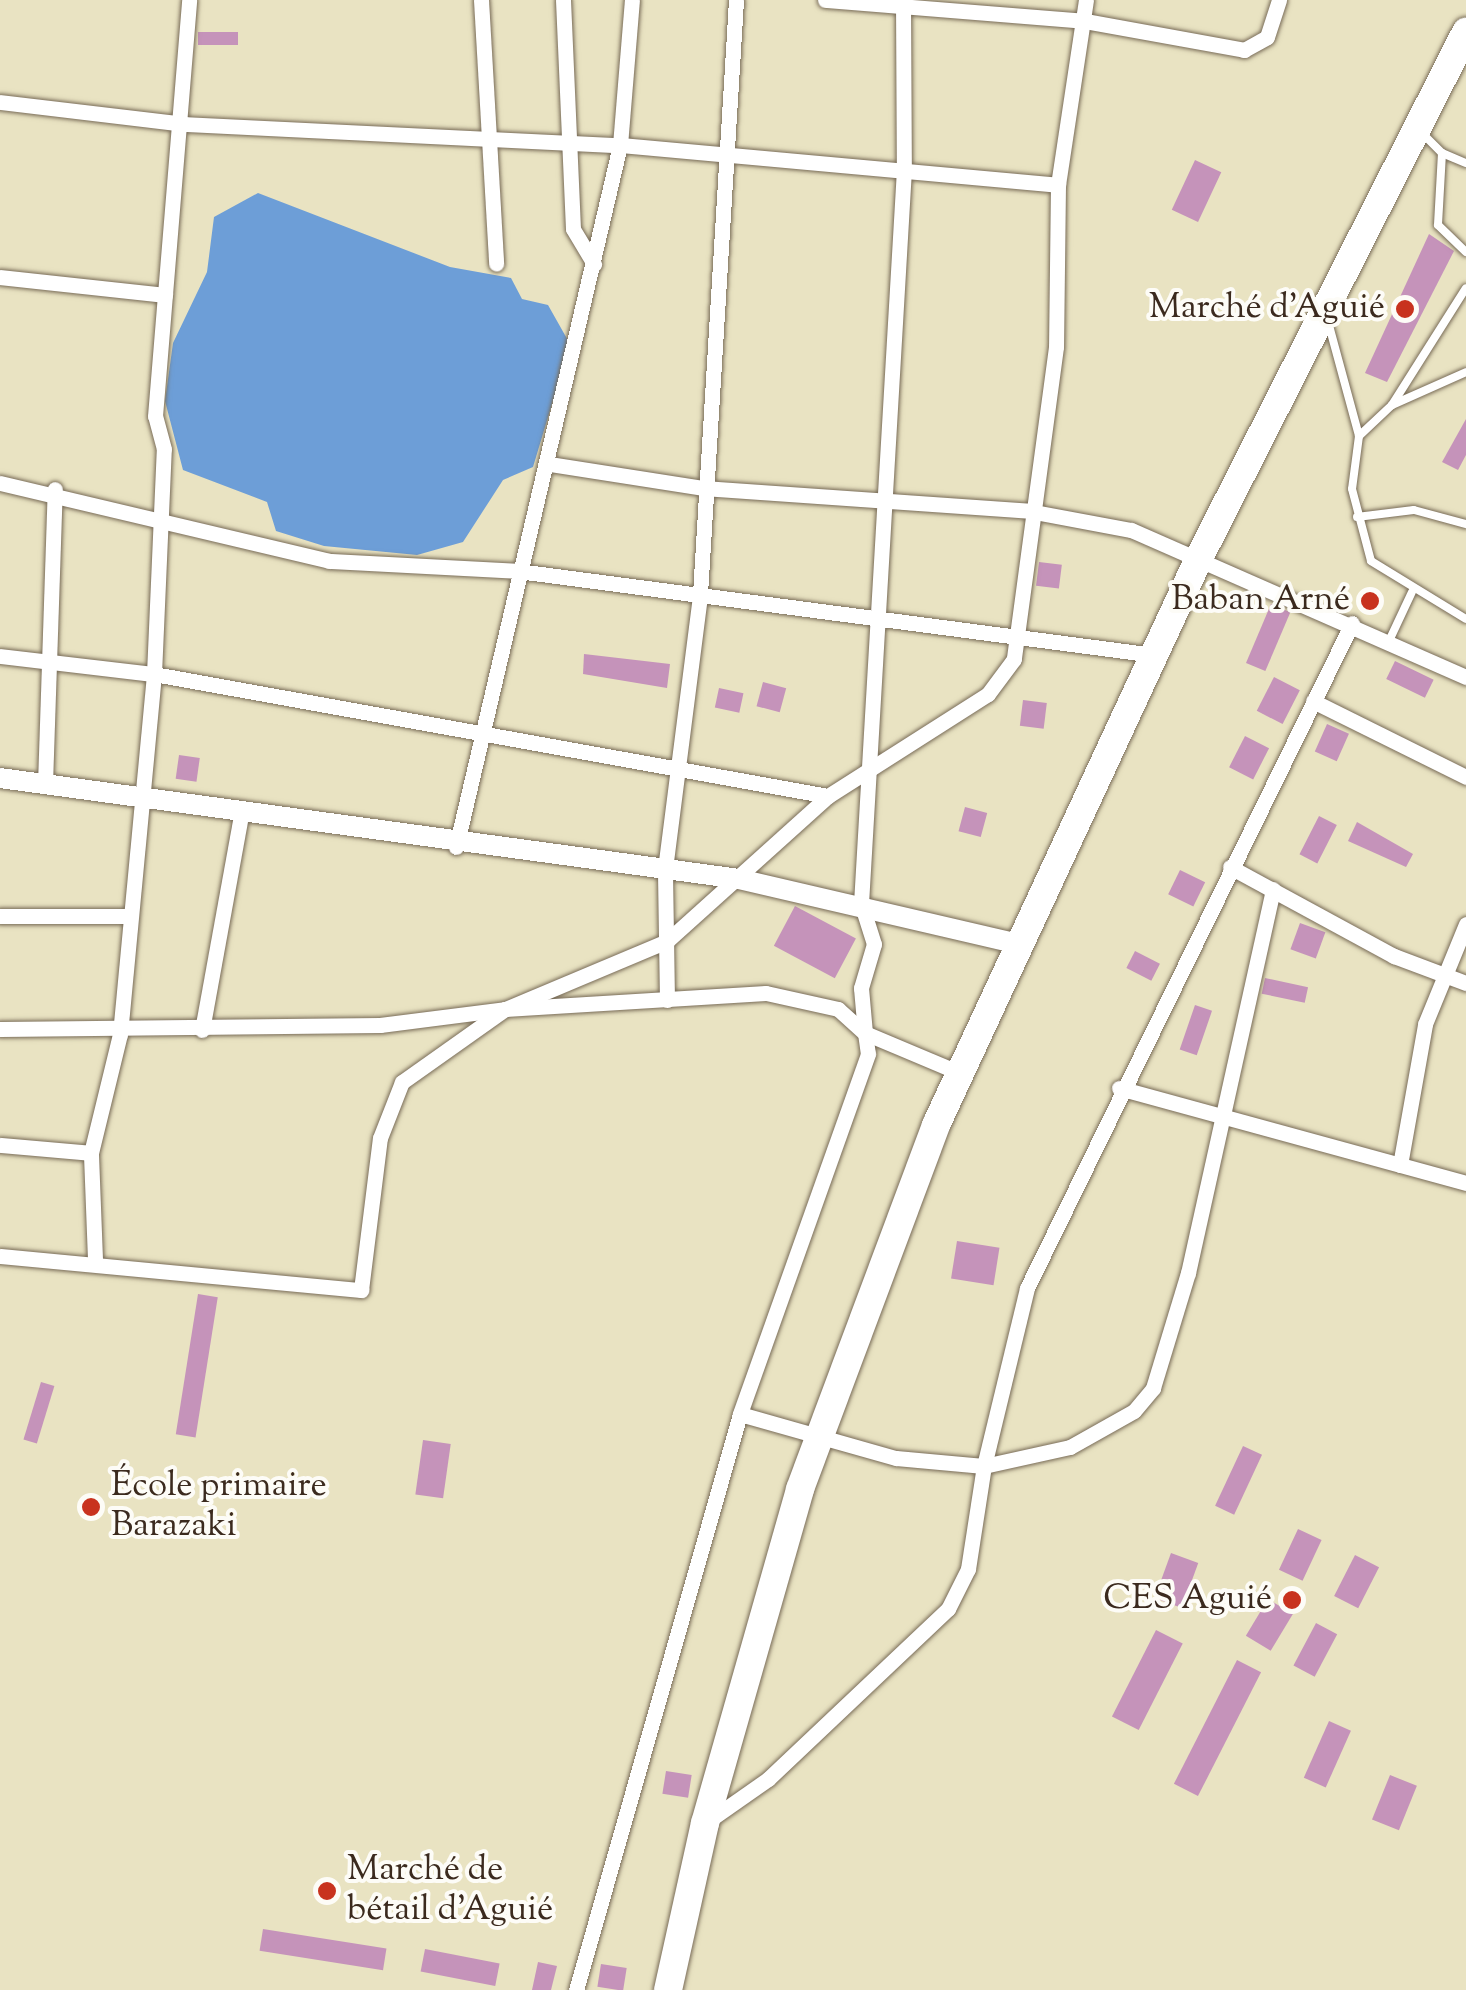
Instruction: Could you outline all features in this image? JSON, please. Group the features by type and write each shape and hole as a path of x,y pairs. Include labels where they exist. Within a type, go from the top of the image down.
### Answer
{"highway":[{"path":"668,1990 705,1824 820,1437 960,1073 1200,556 1466,32"}],"street":[{"path":"94,1260 91,1153 120,1034 154,674 162,515 155,416 184,124 189,0"},
{"path":"481,0 496,264"},
{"path":"563,0 566,142 573,229 594,264"},
{"path":"456,846 518,571 550,464 620,145 632,0"},
{"path":"667,1000 665,869 700,594 703,488 730,158 736,0"},
{"path":"825,0 1085,22 1244,50 1268,37 1279,0"},
{"path":"0,1256 94,1260 362,1290 380,1138 402,1082 505,1008 667,941 828,796 988,694 1014,659 1029,511 1056,346 1058,185 1086,0"},
{"path":"576,1990 740,1414 868,1054 861,988 874,944 862,903 904,170 902,4"},
{"path":"0,102 184,124 620,145 1058,185"},
{"path":"0,277 165,295"},
{"path":"550,464 703,488 1029,511 1130,530 1200,556 1466,677"},
{"path":"0,483 55,489 328,561 518,571 700,594 879,623 1154,655"},
{"path":"45,784 55,489"},
{"path":"705,1824 768,1780 948,1609 968,1569 984,1466 1027,1288 1120,1088 1352,624"},
{"path":"0,656 154,674 680,764 828,796"},
{"path":"1313,701 1466,777"},
{"path":"0,778 456,846 739,879 862,903 1018,944"},
{"path":"202,1030 241,815"},
{"path":"1230,867 1466,983"},
{"path":"740,1414 896,1458 984,1466 1070,1446 1134,1411 1153,1388 1223,1116 1272,889"},
{"path":"0,916 130,916"},
{"path":"1400,1165 1443,972 1466,924"},
{"path":"0,1028 120,1034 505,1008 800,996 838,1010 865,1033 960,1073"},
{"path":"1120,1088 1466,1183"},
{"path":"0,1145 91,1153"}],"lane":[{"path":"1416,130 1442,153 1466,163"},
{"path":"1442,153 1434,209 1466,252"},
{"path":"1359,436 1392,404 1466,288"},
{"path":"1322,316 1334,321 1359,436 1357,517 1371,561 1412,592 1463,618 1466,604"},
{"path":"1392,404 1466,372"},
{"path":"1357,517 1414,510 1466,524"},
{"path":"1389,641 1412,592"}],"water":[{"path":"258,193 450,267 511,278 522,299 548,305 570,344 533,467 503,480 463,542 417,555 324,546 276,531 267,502 183,470 165,401 173,343 207,272 214,217"}],"building":[{"path":"198,32 238,32 238,45 198,45"},
{"path":"1195,160 1221,172 1198,222 1172,210"},
{"path":"1429,234 1454,251 1387,382 1365,373"},
{"path":"1466,419 1466,455 1458,470 1442,462"},
{"path":"1039,562 1062,565 1059,589 1036,586"},
{"path":"1271,604 1290,612 1265,671 1246,663"},
{"path":"584,654 670,664 667,688 583,674"},
{"path":"1395,661 1434,680 1425,698 1386,679"},
{"path":"1274,677 1300,690 1283,724 1257,711"},
{"path":"763,682 786,688 780,712 757,706"},
{"path":"719,688 743,693 739,713 715,708"},
{"path":"1023,700 1047,703 1044,729 1020,726"},
{"path":"1327,724 1349,734 1337,761 1315,751"},
{"path":"1245,736 1269,748 1253,779 1229,767"},
{"path":"179,755 200,758 196,782 176,779"},
{"path":"965,807 987,813 981,837 959,831"},
{"path":"1319,816 1337,825 1317,863 1299,854"},
{"path":"1357,822 1413,854 1406,867 1348,841"},
{"path":"1180,870 1205,882 1193,907 1168,894"},
{"path":"795,906 856,938 835,978 774,946"},
{"path":"1300,923 1325,932 1316,959 1290,949"},
{"path":"1135,951 1160,964 1151,981 1126,968"},
{"path":"1265,978 1308,987 1305,1003 1262,994"},
{"path":"1195,1005 1212,1011 1197,1055 1180,1049"},
{"path":"957,1241 999,1248 994,1285 951,1279"},
{"path":"198,1294 218,1297 196,1437 176,1434"},
{"path":"41,1382 54,1386 37,1443 23,1439"},
{"path":"423,1440 451,1444 443,1498 415,1494"},
{"path":"1243,1446 1262,1455 1234,1515 1215,1506"},
{"path":"1298,1529 1322,1540 1303,1581 1279,1570"},
{"path":"1171,1553 1198,1563 1182,1608 1155,1598"},
{"path":"1355,1555 1379,1567 1358,1608 1334,1596"},
{"path":"1268,1599 1293,1614 1271,1651 1246,1636"},
{"path":"1316,1623 1337,1634 1315,1677 1293,1665"},
{"path":"1156,1630 1183,1644 1139,1730 1112,1716"},
{"path":"1237,1660 1261,1672 1198,1796 1174,1784"},
{"path":"1329,1721 1351,1731 1326,1787 1304,1778"},
{"path":"666,1771 692,1775 688,1798 662,1794"},
{"path":"1390,1775 1417,1786 1399,1830 1372,1820"},
{"path":"263,1929 386,1949 383,1970 260,1951"},
{"path":"425,1949 500,1964 495,1986 421,1972"},
{"path":"538,1962 557,1966 551,1990 532,1990"},
{"path":"601,1964 627,1968 623,1990 597,1987"}],"place":[{"name":"Marché d'Aguié","path":"1405,309"},
{"name":"Baban Arné","path":"1370,601"},
{"name":"École primaire Barazaki","path":"91,1507"},
{"name":"CES Aguié","path":"1292,1600"},
{"name":"Marché de bétail d'Aguié","path":"327,1891"}]}
